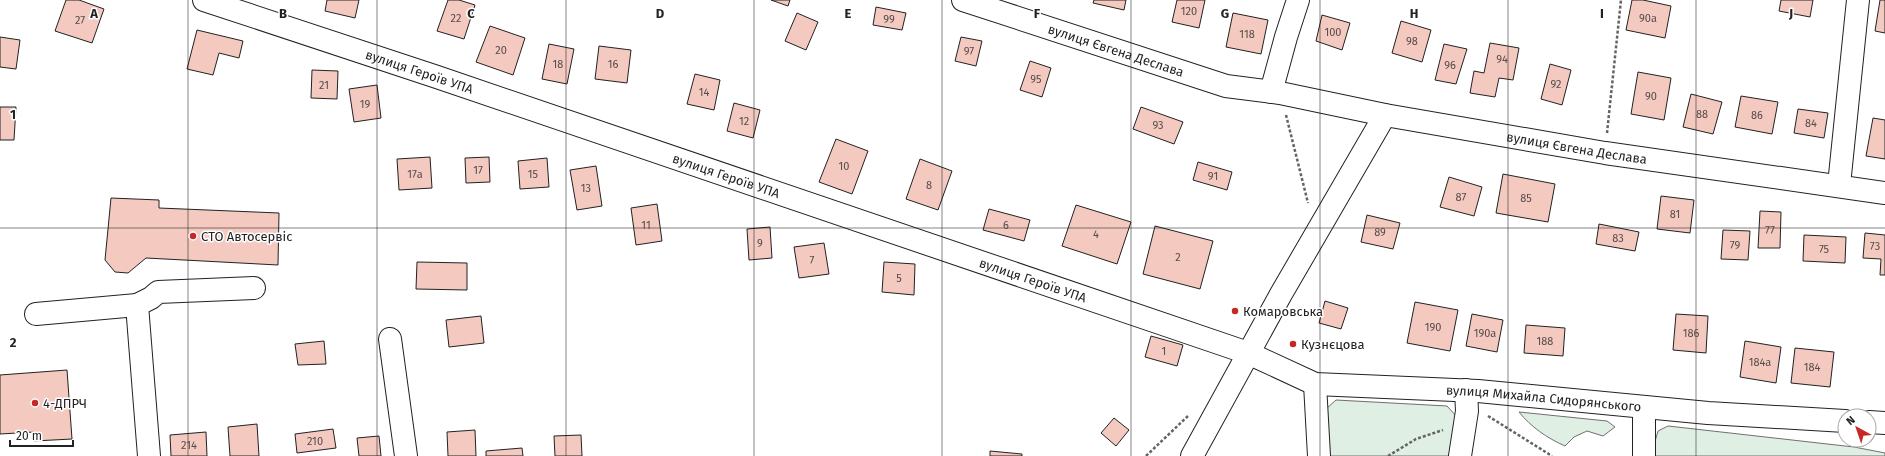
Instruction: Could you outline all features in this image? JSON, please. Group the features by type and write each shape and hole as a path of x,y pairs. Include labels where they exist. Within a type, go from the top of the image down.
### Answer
{"street":[{"name":"вулиця Героїв УПА","path":"204,0 437,77 1248,353"},
{"name":"вулиця Євгена Деслава","path":"963,0 1226,86 1276,93 1385,115 1605,153 1839,185 1885,193"},
{"path":"1276,93 1286,37 1298,0"},
{"path":"1839,185 1858,0"},
{"path":"1192,456 1248,353 1385,115"},
{"path":"36,314 137,305 151,298 158,292 254,288"},
{"path":"137,305 149,456"},
{"path":"390,339 406,456"},
{"name":"вулиця Михайла Сидорянського","path":"1248,353 1315,384 1467,401 1644,407 1837,420"},
{"path":"1315,384 1319,456"},
{"path":"1460,456 1467,401"},
{"path":"1644,407 1644,456"}],"path":[{"path":"1605,153 1621,0"},
{"path":"1276,93 1310,211"},
{"path":"1388,456 1416,439 1457,426 1467,401 1486,415 1552,456"}],"green space":[{"path":"1336,400 1447,406 1457,417 1460,456 1328,456 1326,409"},
{"path":"1519,412 1607,421 1615,427 1603,436 1587,431 1574,437 1565,446 1540,432"},
{"path":"1668,426 1837,445 1837,448 1859,448 1885,453 1885,456 1654,456 1654,445 1658,431"}],"building":[{"path":"66,0 79,0 104,9 92,43 55,31"},
{"path":"327,0 359,0 355,18 325,11"},
{"path":"448,0 459,0 475,5 464,39 437,31"},
{"path":"771,0 790,0 788,6"},
{"path":"1094,0 1126,0 1124,10 1093,3"},
{"path":"1177,0 1205,0 1199,28 1172,22"},
{"path":"1632,0 1643,0 1671,6 1665,38 1626,30"},
{"path":"1781,0 1813,0 1810,17 1779,11"},
{"path":"1880,0 1885,0 1885,33 1875,31"},
{"path":"876,7 906,13 902,30 873,25"},
{"path":"797,13 818,22 806,50 785,41"},
{"path":"1233,13 1268,20 1261,54 1226,47"},
{"path":"1322,15 1350,23 1342,50 1316,41"},
{"path":"1401,21 1431,30 1422,62 1392,53"},
{"path":"490,26 525,38 513,75 476,62"},
{"path":"197,30 243,41 239,58 219,53 213,75 187,69"},
{"path":"0,37 20,40 16,69 0,67"},
{"path":"961,37 982,41 976,66 955,61"},
{"path":"1490,43 1519,48 1513,80 1499,78 1495,97 1470,93 1474,71 1484,73"},
{"path":"549,44 574,49 567,84 542,79"},
{"path":"1444,44 1467,49 1456,84 1435,80"},
{"path":"599,46 631,50 627,83 595,79"},
{"path":"1030,61 1051,68 1042,97 1020,90"},
{"path":"1550,64 1571,70 1562,105 1541,99"},
{"path":"312,70 338,71 337,99 311,98"},
{"path":"1638,72 1671,78 1664,120 1631,114"},
{"path":"695,74 720,80 714,110 687,104"},
{"path":"377,85 381,118 354,122 349,89"},
{"path":"1691,94 1722,102 1713,134 1683,127"},
{"path":"1741,96 1778,102 1772,134 1735,127"},
{"path":"734,103 760,110 753,138 727,131"},
{"path":"0,107 16,107 14,140 0,140"},
{"path":"1141,107 1183,122 1174,144 1133,129"},
{"path":"1798,109 1828,113 1824,138 1794,133"},
{"path":"1873,118 1885,120 1885,159 1866,156"},
{"path":"836,139 868,151 852,194 819,182"},
{"path":"430,157 432,188 399,190 397,159"},
{"path":"489,157 490,182 466,183 465,158"},
{"path":"547,158 549,187 520,189 518,161"},
{"path":"920,159 952,171 938,210 906,199"},
{"path":"1198,162 1232,172 1227,190 1193,180"},
{"path":"596,166 602,206 577,210 570,170"},
{"path":"1503,174 1555,184 1548,222 1496,213"},
{"path":"1449,177 1482,187 1474,216 1440,207"},
{"path":"1661,196 1694,200 1690,233 1657,229"},
{"name":"СТО Автосервіс","path":"111,198 159,200 159,208 279,213 278,265 146,258 128,273 115,272 105,260"},
{"path":"657,204 662,241 636,245 631,208"},
{"path":"1076,205 1131,222 1117,264 1062,246"},
{"path":"989,209 1030,220 1024,241 983,230"},
{"path":"1760,211 1781,212 1780,248 1758,248"},
{"path":"1367,215 1400,223 1393,249 1361,242"},
{"path":"1599,224 1639,232 1635,251 1596,244"},
{"path":"1155,226 1213,241 1200,289 1143,274"},
{"path":"770,227 772,258 749,260 747,229"},
{"path":"1723,230 1750,231 1748,260 1721,259"},
{"path":"1865,233 1885,235 1885,275 1880,275 1881,259 1863,258"},
{"path":"1804,235 1846,237 1845,263 1803,261"},
{"path":"824,243 829,274 799,278 794,247"},
{"path":"417,262 467,263 467,290 416,289"},
{"path":"884,262 915,264 914,295 882,292"},
{"path":"1325,301 1348,308 1341,329 1319,323"},
{"path":"1415,302 1458,310 1450,351 1407,343"},
{"path":"1472,314 1503,320 1497,352 1466,346"},
{"path":"1676,314 1708,316 1706,353 1673,350"},
{"path":"481,316 484,343 449,347 446,320"},
{"path":"1526,325 1565,328 1563,356 1524,353"},
{"path":"1151,336 1183,345 1177,366 1145,357"},
{"path":"324,341 326,364 298,365 295,344"},
{"path":"1745,341 1781,347 1776,383 1740,377"},
{"path":"1795,348 1834,352 1830,387 1791,383"},
{"name":"4-ДПРЧ","path":"67,370 72,439 34,441 34,432 0,434 0,375"},
{"path":"1114,418 1129,430 1116,446 1101,433"},
{"path":"257,424 259,456 230,456 228,427"},
{"path":"333,429 336,448 297,453 295,434"},
{"path":"475,430 476,456 448,456 447,432"},
{"path":"206,432 207,456 171,456 170,435"},
{"path":"581,435 582,456 555,456 554,436"},
{"path":"379,436 381,456 359,456 357,438"},
{"path":"522,448 523,456 486,456 486,451"},
{"path":"990,451 1022,454 1022,456 990,456"}],"place":[{"name":"СТО Автосервіс","path":"193,236"},
{"name":"Комаровська","path":"1235,311"},
{"name":"Кузнєцова","path":"1293,344"},
{"name":"4-ДПРЧ","path":"35,403"}]}
